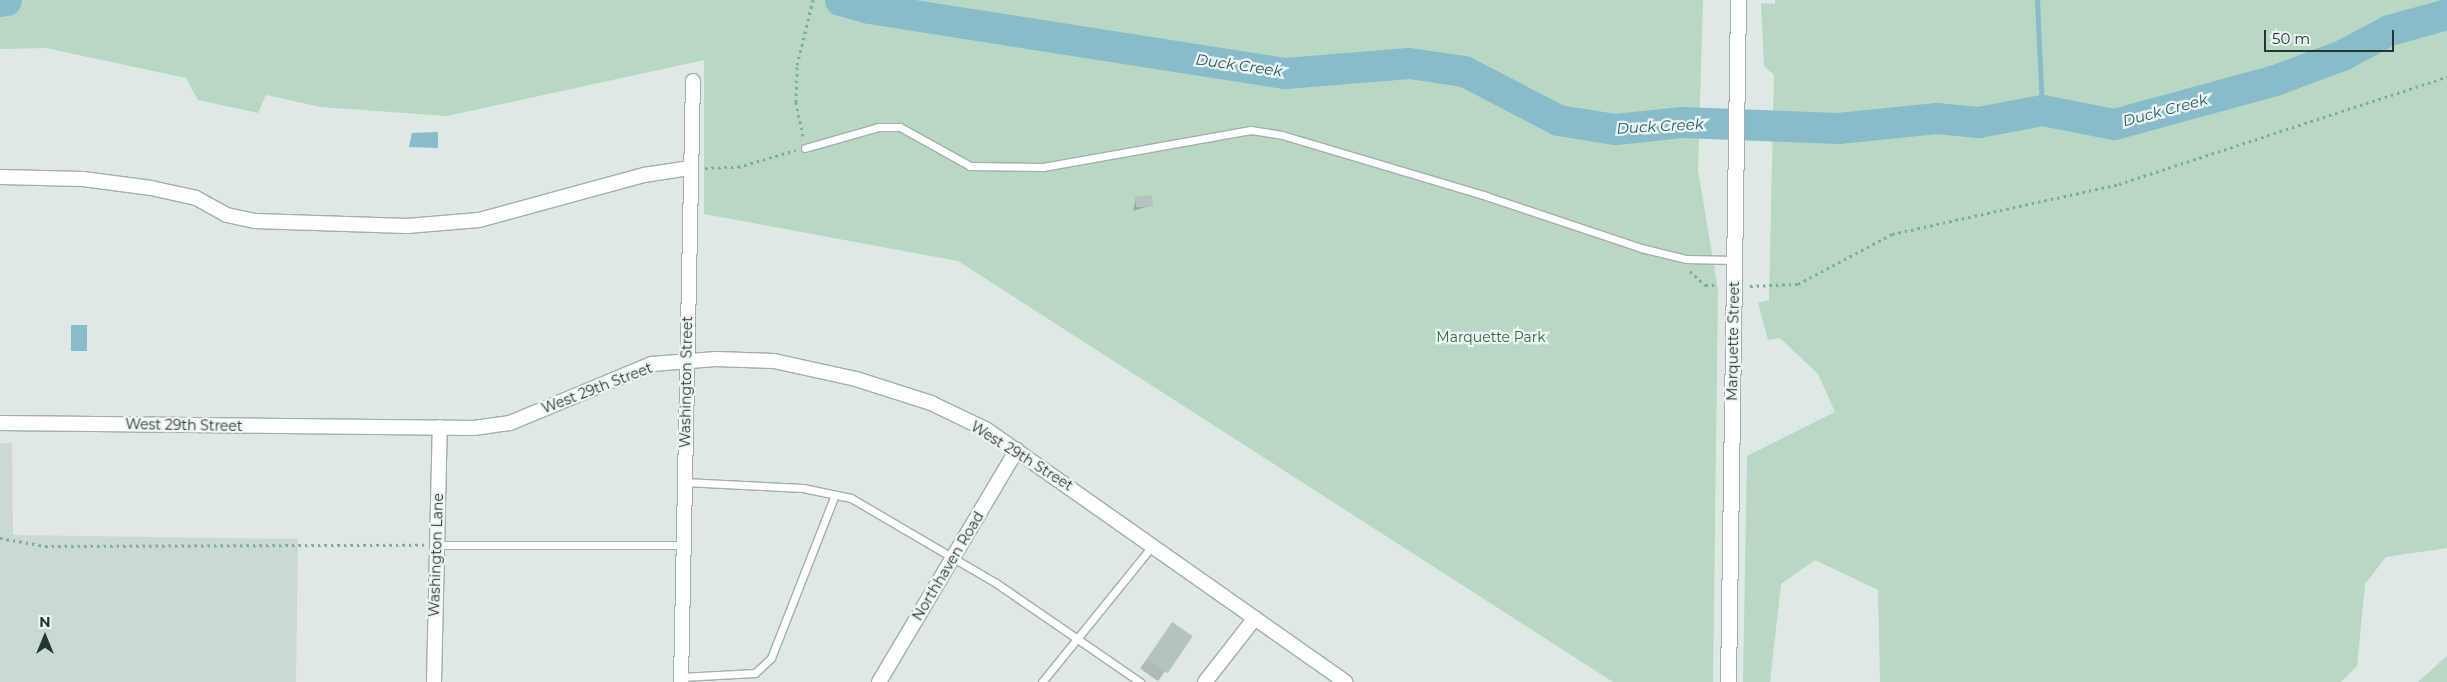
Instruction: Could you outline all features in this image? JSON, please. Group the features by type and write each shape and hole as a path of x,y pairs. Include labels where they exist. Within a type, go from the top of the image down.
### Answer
{"main road":[{"name":"Marquette Street","path":"1728,682 1738,0"}],"street":[{"name":"Washington Street","path":"681,679 693,81"},
{"path":"0,177 83,179 151,188 196,198 227,215 255,221 407,226 479,220 644,175 690,168"},
{"name":"West 29th Street","path":"0,423 440,427 510,423 652,364 686,361 774,361 856,379 931,403 1017,450 1345,682"},
{"name":"Washington Lane","path":"434,682 440,427"},
{"name":"Northhaven Road","path":"879,682 1017,450"},
{"path":"1205,682 1255,618"}],"lane":[{"path":"805,148 878,127 900,128 970,166 1043,167 1251,130 1291,138 1686,259 1735,260"},
{"path":"684,482 803,488 835,495 891,518 954,557 1140,682"},
{"path":"681,679 755,673 771,658 835,495"},
{"path":"436,545 683,545"},
{"path":"1042,682 1153,545"}],"path":[{"path":"690,168 738,167 805,148 796,102 804,30 813,0"},
{"path":"1686,259 1687,269 1705,285 1798,284 1892,234 2119,184 2447,77"},
{"path":"0,538 45,546 436,545"}],"shaded area":[{"path":"0,443 12,443 13,535 298,539 296,682 0,682"}],"green space":[{"name":"Marquette Park","path":"0,0 1703,0 1698,170 1718,290 1713,682 1613,682 958,261 704,214 704,60 447,116 321,107 266,95 258,113 198,100 186,78 46,48 0,49"},
{"path":"1775,0 2447,0 2447,548 2386,557 2365,584 2357,666 2341,682 1880,682 1878,590 1815,560 1781,584 1770,682 1743,682 1747,456 1835,412 1818,374 1780,338 1768,340 1758,303 1769,300 1774,75 1764,66 1761,3 1775,4"},
{"path":"2447,656 2447,682 2418,682"}],"water":[{"path":"438,132 438,148 409,147 412,133"},
{"path":"71,325 87,325 87,351 71,351"}],"building":[{"path":"1152,195 1153,206 1136,207 1135,196"},
{"path":"1172,622 1193,636 1168,673 1147,659"}],"waterway":[{"name":"Duck Creek","path":"0,1 6,0"},
{"name":"Duck Creek","path":"840,0 869,8 1285,73 1409,63 1464,71 1558,120 1615,129 1682,122 1838,128 1936,118 1978,122 2042,110 2114,124 2275,80 2342,55 2389,30 2447,14"},
{"path":"2037,0 2042,110"}]}
